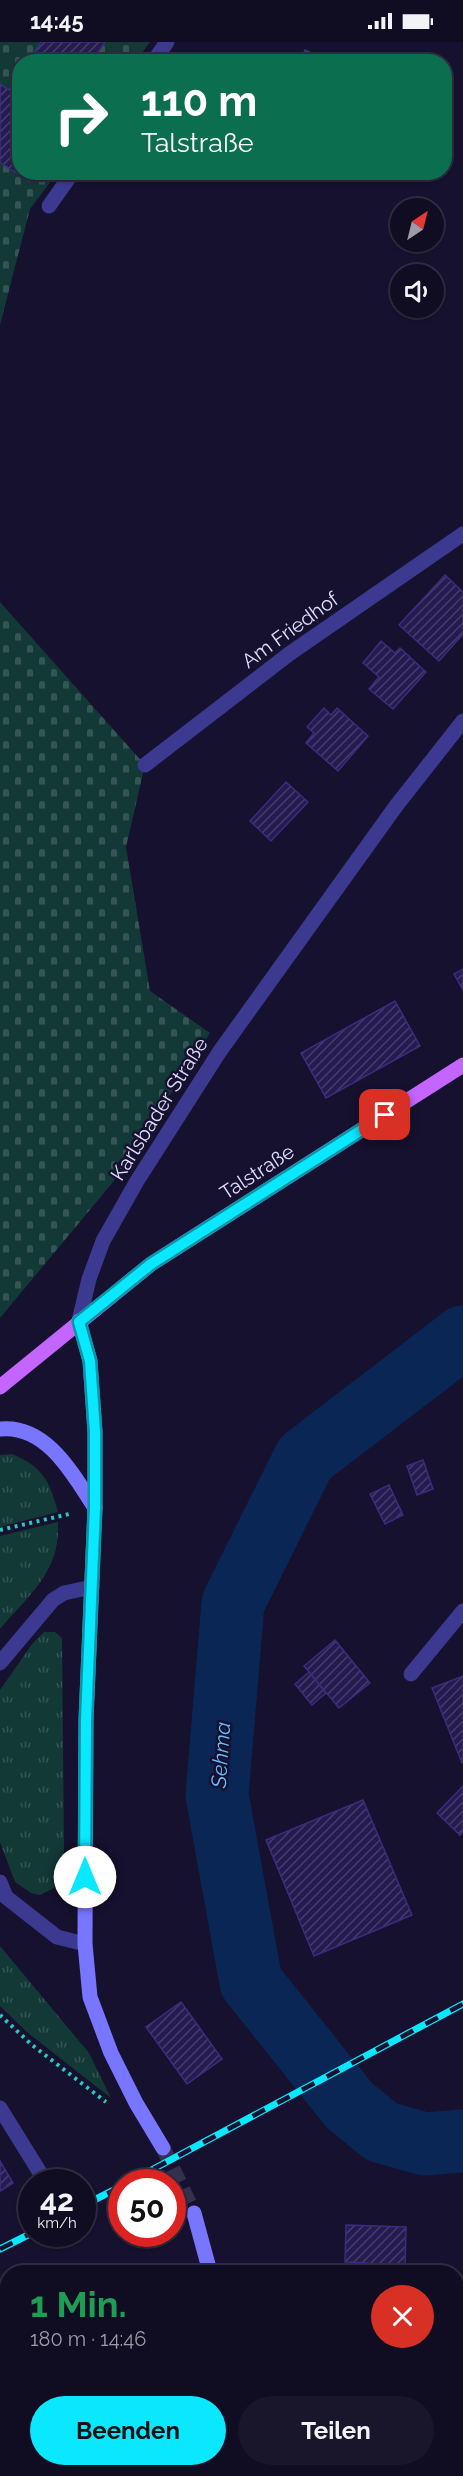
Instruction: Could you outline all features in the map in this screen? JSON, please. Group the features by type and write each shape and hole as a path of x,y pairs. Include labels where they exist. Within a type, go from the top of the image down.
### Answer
{"main road":[{"name":"Talstraße","path":"0,1387 151,1264 463,1065"},
{"name":"Karlsbader Straße","path":"79,1322 90,1361 95,1432 95,1508 86,1720 85,1944 90,1997 111,2054 136,2103 163,2148"},
{"path":"0,1429 26,1433 43,1442 60,1457 95,1508"},
{"path":"194,2213 208,2265"}],"street":[{"path":"49,206 67,180"},
{"name":"Am Friedhof","path":"145,765 289,654 463,534"},
{"name":"Karlsbader Straße","path":"79,1322 89,1279 103,1241 137,1181 220,1051 396,806 463,720"},
{"path":"0,1663 53,1600 64,1593 92,1587"},
{"path":"411,1674 463,1611"},
{"path":"0,1882 6,1898 57,1937 85,1944"},
{"path":"0,2108 37,2169"}],"path":[{"path":"0,1530 95,1508"},
{"path":"0,2015 32,2045 116,2110 136,2103"}],"green space":[{"path":"0,42 150,42 141,54 12,54 12,180 52,180 30,209 0,325"},
{"path":"0,602 145,765 126,847 150,991 210,1033 113,1182 0,1318"},
{"path":"12,1454 31,1464 43,1476 48,1483 58,1512 0,1527 0,1455"},
{"path":"58,1522 58,1539 49,1568 32,1593 0,1629 0,1536"},
{"path":"44,1632 55,1632 62,1638 64,1849 62,1878 54,1888 40,1895 31,1893 15,1882 0,1842 0,1690 32,1644"},
{"path":"0,1946 89,2053 111,2098 28,2033 0,2006"}],"building":[{"path":"41,42 105,42 97,54 33,54"},
{"path":"0,84 9,90 12,86 12,170 0,162"},
{"path":"445,575 463,592 463,634 439,661 399,625"},
{"path":"381,641 395,653 400,648 426,672 393,709 369,689 379,677 363,663"},
{"path":"324,708 331,715 337,708 368,736 338,771 306,743 314,733 307,727"},
{"path":"286,782 308,802 271,841 250,821"},
{"path":"463,969 463,990 454,974"},
{"path":"395,1001 420,1046 326,1098 301,1053"},
{"path":"423,1460 433,1489 417,1495 407,1466"},
{"path":"389,1485 403,1515 385,1524 370,1494"},
{"path":"335,1640 370,1683 339,1708 304,1666"},
{"path":"309,1672 326,1693 312,1705 295,1684"},
{"path":"463,1676 463,1762 462,1763 432,1688"},
{"path":"463,1786 463,1831 460,1835 437,1813"},
{"path":"363,1800 412,1915 314,1956 266,1840"},
{"path":"181,2002 222,2059 187,2084 146,2027"},
{"path":"0,2161 13,2183 0,2191"},
{"path":"346,2225 406,2227 405,2265 368,2265 368,2263 345,2262"}],"waterway":[{"name":"Sehma","path":"463,1337 305,1458 233,1603 217,1795 251,1982 349,2105 382,2132 425,2144 463,2141"}],"tunnel":[{"path":"163,2148 194,2213"}],"railway":[{"path":"153,2169 463,2004"},
{"path":"96,2199 108,2193"},
{"path":"0,2249 18,2240"}],"route":[{"path":"85,1877 86,1720 95,1508 95,1432 90,1361 79,1322 151,1264 385,1115"}]}
